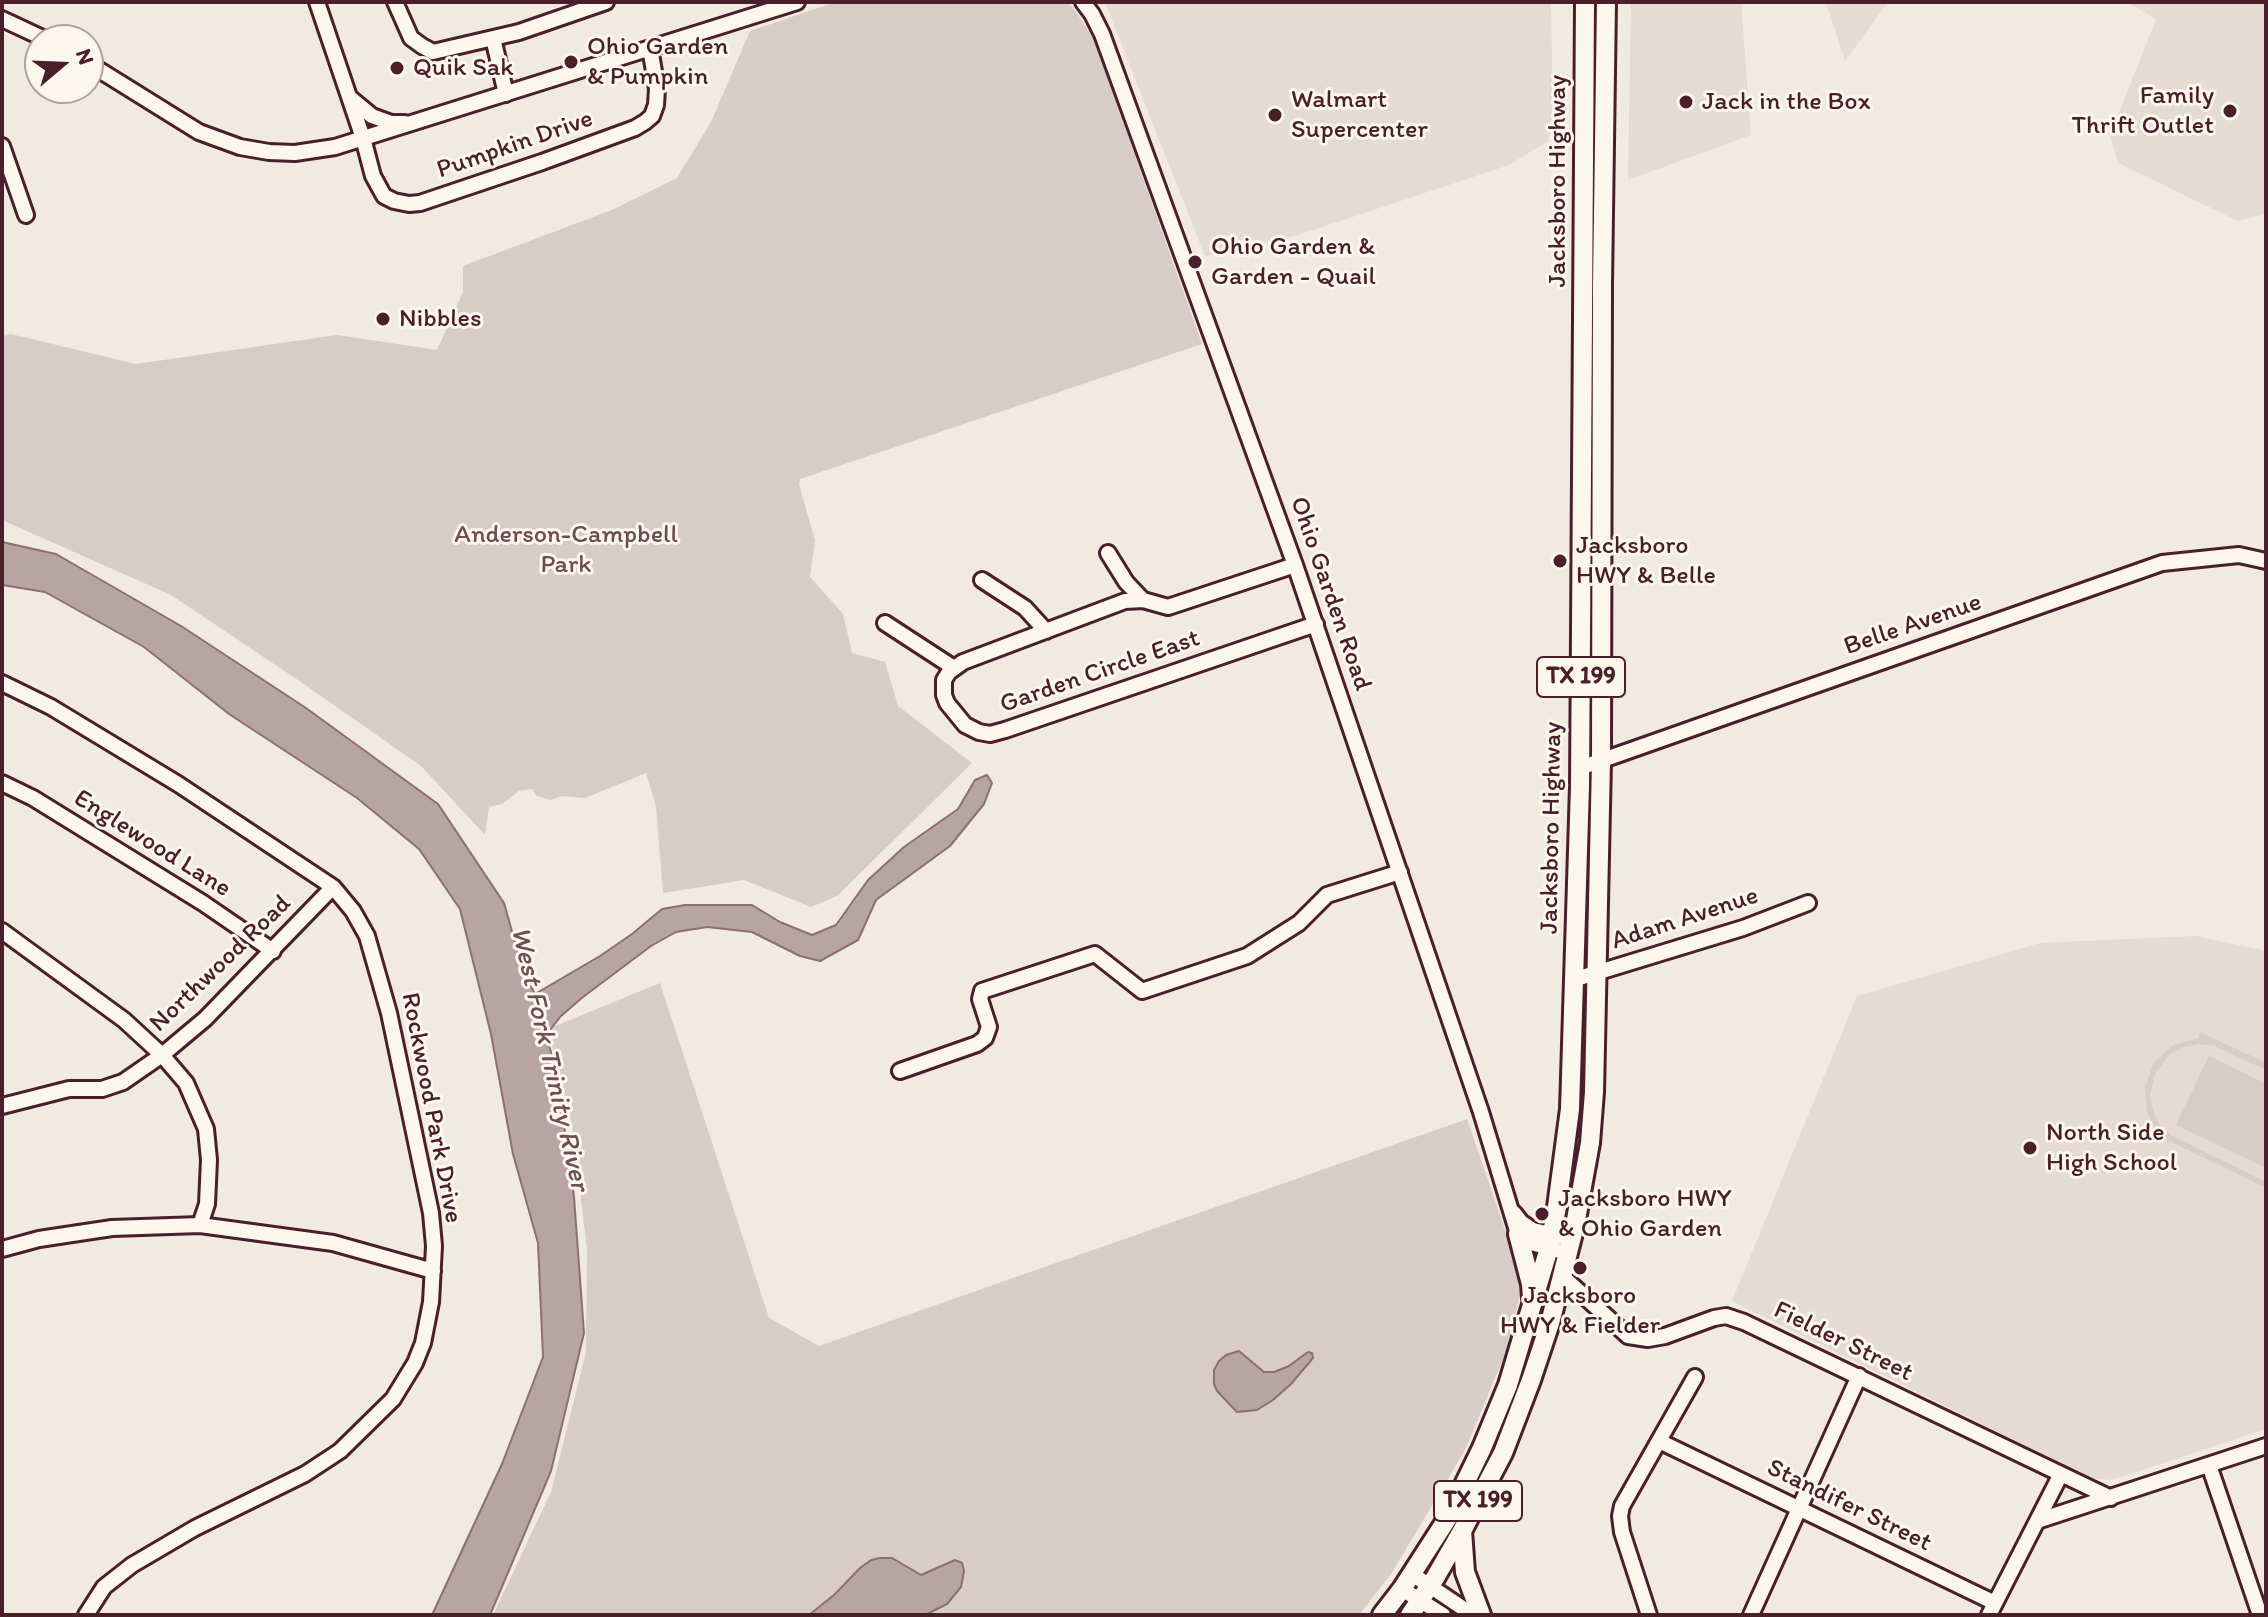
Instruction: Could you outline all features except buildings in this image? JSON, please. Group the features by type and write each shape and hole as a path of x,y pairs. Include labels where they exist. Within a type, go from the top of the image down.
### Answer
{"main road":[{"name":"Jacksboro Highway","path":"1382,1615 1449,1516 1508,1385 1550,1241 1570,1109 1580,768 1585,2"},
{"name":"Jacksboro Highway","path":"1420,1601 1462,1531 1508,1441 1550,1323 1570,1246 1590,1143 1594,1092 1601,761 1606,2"},
{"path":"1585,38 1606,38"},
{"path":"1581,493 1601,494"},
{"path":"1518,1234 1533,1302"},
{"path":"1462,1531 1465,1572 1481,1615"}],"street":[{"path":"317,2 363,138"},
{"path":"395,2 411,38 433,52 519,32 606,2"},
{"path":"104,73 199,132 240,147 295,153 326,150 797,2"},
{"name":"Ohio Garden Road","path":"1083,2 1102,34 1316,624 1481,1112 1518,1234"},
{"path":"2,19 24,29"},
{"path":"493,38 506,94"},
{"name":"Pumpkin Drive","path":"363,138 373,176 384,196 394,201 420,203 555,157 645,122 652,116 656,105 657,89 650,48"},
{"path":"349,97 372,116 391,123 409,124"},
{"path":"2,146 26,215"},
{"path":"1108,553 1126,582 1143,600"},
{"name":"Belle Avenue","path":"1580,768 2162,563 2239,555 2266,561"},
{"path":"885,623 954,668 1125,601 1143,600 1168,607 1295,565"},
{"path":"982,580 1025,608 1046,631"},
{"name":"Garden Circle East","path":"954,668 944,680 947,703 965,725 990,734 1316,624"},
{"name":"Rockwood Park Drive","path":"2,683 51,707 178,784 333,887 353,911 367,936 377,964 389,1013 431,1213 434,1246 426,1330 415,1363 393,1399 340,1451 305,1474 195,1528 132,1565 104,1587 86,1615"},
{"name":"Englewood Lane","path":"2,783 33,798 203,903 273,951"},
{"path":"900,1071 977,1044 985,1038 989,1027 980,999 982,991 1095,954 1142,991 1247,956 1299,923 1327,895 1400,872"},
{"name":"Northwood Road","path":"2,1106 42,1094 69,1089 102,1089 123,1082 205,1019 333,887"},
{"name":"Adam Avenue","path":"1576,979 1743,928 1808,903"},
{"path":"2,931 124,1020 162,1055 186,1083 206,1129 209,1160 207,1204 200,1225"},
{"path":"1511,1210 1521,1222 1550,1241 1570,1246"},
{"path":"2,1249 39,1239 112,1228 200,1225 333,1243 433,1271"},
{"path":"1518,1234 1535,1244 1550,1241"},
{"name":"Fielder Street","path":"1562,1276 1628,1336 1648,1339 1665,1336 1726,1316 1763,1330 2111,1498"},
{"path":"1751,1615 1859,1376"},
{"path":"1649,1615 1622,1532 1620,1516 1622,1506 1695,1377"},
{"name":"Standifer Street","path":"1659,1441 1799,1508 1992,1609"},
{"path":"2037,1521 2266,1446"},
{"path":"2209,1465 2260,1615"},
{"path":"1992,1609 2061,1474"},
{"path":"1407,1582 1420,1601 1443,1615"},
{"path":"1420,1601 1473,1615"}],"shaded area":[{"path":"1105,2 1551,2 1553,124 1548,141 1509,165 1295,236 1205,256"},
{"path":"1631,2 1741,2 1751,135 1628,180"},
{"path":"1826,2 1888,2 1845,61"},
{"path":"2127,2 2266,2 2266,214 2238,221 2118,163 2110,135 2156,19"},
{"name":"North Side High School","path":"2196,936 2266,951 2266,1429 2125,1476 2109,1480 2092,1478 1732,1301 1857,996 2040,943"}],"green space":[{"name":"Anderson-Campbell Park","path":"836,2 1065,2 1072,6 1093,37 1202,344 800,479 799,485 815,540 810,577 843,614 852,653 885,662 898,706 972,763 837,896 811,907 744,880 663,893 656,807 646,773 585,798 561,796 551,800 537,796 532,789 519,791 502,804 489,807 485,835 421,766 171,595 2,520 2,335 11,334 136,364 337,335 437,350 463,292 463,266 612,210 677,178 711,122 750,31"},
{"path":"660,983 769,1318 819,1346 1467,1119 1523,1282 1508,1347 1465,1450 1393,1571 1359,1615 493,1615 551,1492 586,1352 587,1250 573,1130 548,1029"},
{"path":"2200,1032 2266,1063 2266,1070 2215,1046 2199,1044 2184,1047 2170,1054 2155,1073 2150,1096 2153,1111 2160,1125 2172,1136 2266,1182 2266,1188 2169,1141 2156,1129 2147,1113 2145,1087 2154,1062 2173,1045 2198,1038"},
{"path":"2209,1056 2266,1084 2266,1168 2176,1125"}],"water":[{"name":"West Fork Trinity River","path":"2,542 56,554 181,626 306,708 438,804 504,903 524,974 535,994 600,956 662,909 685,905 752,905 780,922 812,935 836,925 868,880 904,847 958,809 975,780 987,775 992,783 984,804 950,846 876,900 858,940 820,961 800,956 752,932 707,927 676,932 651,946 583,997 561,1016 546,1035 557,1073 574,1197 584,1333 551,1471 490,1615 432,1615 502,1464 543,1357 538,1243 513,1154 491,1034 460,909 419,849 357,798 229,714 144,647 45,592 2,585"},
{"path":"1239,1351 1264,1372 1289,1366 1308,1352 1312,1353 1313,1358 1273,1400 1257,1410 1237,1412 1217,1391 1214,1370 1226,1355"},
{"path":"880,1558 892,1558 921,1575 955,1560 962,1563 964,1571 961,1587 947,1604 925,1615 809,1615 860,1568"}],"place":[{"name":"Ohio Garden & Pumpkin","path":"571,62"},
{"name":"Quik Sak","path":"397,68"},
{"name":"Jack in the Box","path":"1686,102"},
{"name":"Family Thrift Outlet","path":"2230,111"},
{"name":"Walmart Supercenter","path":"1275,115"},
{"name":"Ohio Garden & Garden - Quail","path":"1195,262"},
{"name":"Nibbles","path":"383,319"},
{"name":"Jacksboro HWY & Belle","path":"1560,561"},
{"name":"North Side High School","path":"2030,1148"},
{"name":"Jacksboro HWY & Ohio Garden","path":"1542,1214"},
{"name":"Jacksboro HWY & Fielder","path":"1580,1268"}]}
